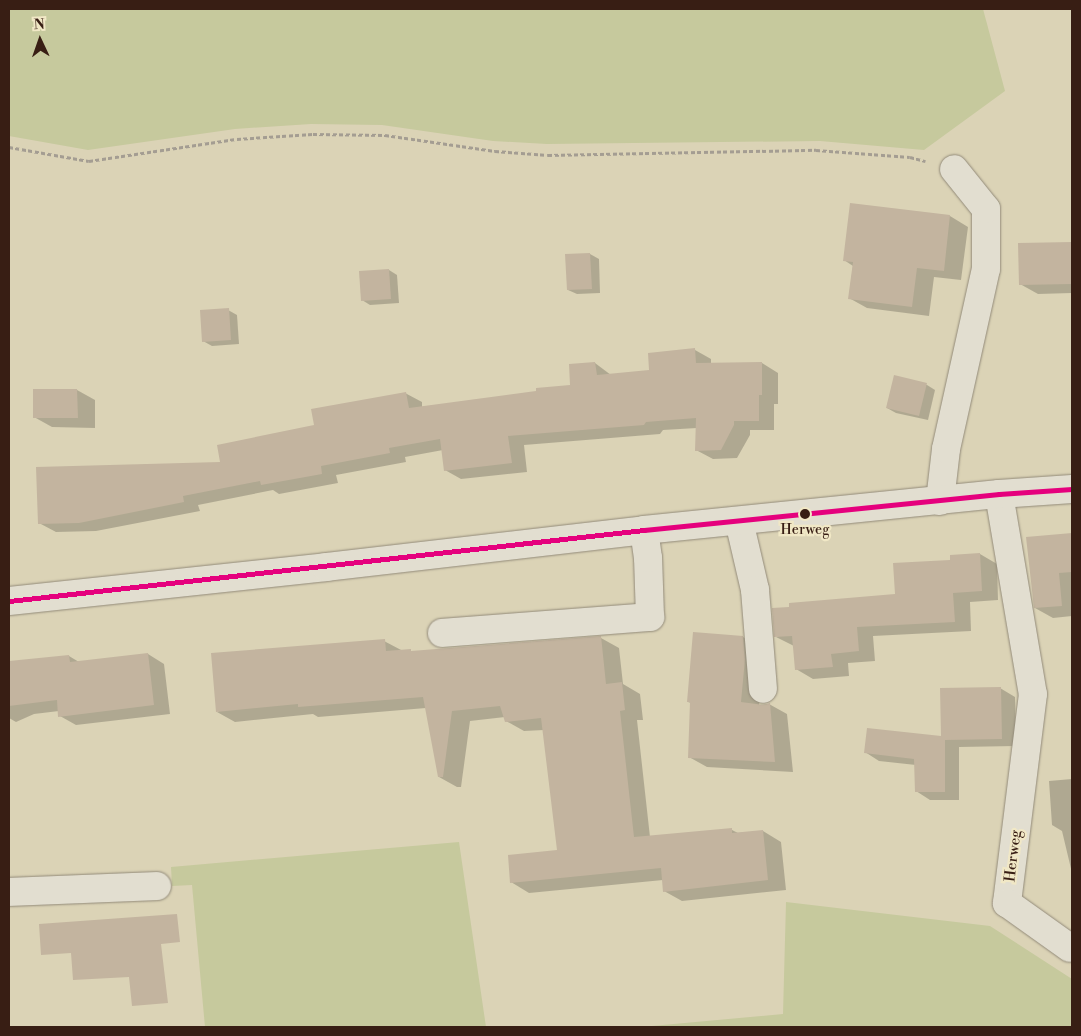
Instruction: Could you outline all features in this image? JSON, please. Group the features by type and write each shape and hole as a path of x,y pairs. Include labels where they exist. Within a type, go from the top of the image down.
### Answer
{"street":[{"path":"940,501 946,449 986,269 986,209 954,169"},
{"path":"9,601 644,530 999,494 1072,489"},
{"name":"Herweg","path":"999,494 1033,694 1007,903 1070,948"},
{"path":"739,521 755,590 763,689"},
{"path":"442,633 650,617 648,566 644,530"},
{"path":"9,892 157,886"}],"path":[{"path":"9,147 89,161 237,139 313,134 385,136 495,152 548,155 816,150 910,158 954,169"}],"green space":[{"path":"9,9 983,9 1005,91 924,150 820,141 547,144 493,141 382,125 311,124 235,129 88,150 9,136"},
{"path":"459,842 486,1027 205,1027 192,885 172,886 171,867"},
{"path":"786,902 990,926 1072,979 1072,1027 641,1027 783,1014"}],"building":[{"path":"850,203 950,215 944,271 917,268 912,307 848,299 853,262 843,261"},
{"path":"1072,242 1072,284 1019,285 1018,243"},
{"path":"590,253 592,289 567,290 565,254"},
{"path":"389,269 391,299 361,301 359,271"},
{"path":"229,308 231,340 202,342 200,310"},
{"path":"695,348 696,363 762,362 762,395 759,395 759,421 734,421 734,425 721,450 695,451 696,418 646,422 644,425 508,436 512,463 444,471 440,439 389,448 390,453 321,466 322,474 261,485 260,481 183,496 184,502 79,523 38,524 36,467 220,462 217,445 314,425 311,409 406,392 409,408 536,391 536,388 570,385 569,364 595,362 597,375 649,370 648,353"},
{"path":"894,375 927,383 919,416 886,408"},
{"path":"33,389 77,389 78,418 33,418"},
{"path":"1072,533 1072,572 1059,573 1062,606 1034,608 1026,537"},
{"path":"980,553 982,591 953,593 955,622 857,627 859,651 831,654 833,667 795,670 792,636 774,637 772,608 789,607 789,603 895,594 893,563 950,560 950,555"},
{"path":"693,632 743,636 745,659 741,702 764,705 770,703 775,762 688,758 690,702 687,702"},
{"path":"601,636 606,684 622,682 625,710 620,711 634,837 732,828 732,833 763,830 768,880 663,892 661,868 510,883 508,855 557,850 541,718 505,722 500,706 452,711 443,777 438,777 423,697 298,707 298,704 216,712 211,653 385,639 386,651 411,649 411,651"},
{"path":"148,653 154,705 58,717 57,700 9,706 9,661 69,655 70,662"},
{"path":"1001,687 1002,739 945,740 945,792 915,792 914,759 864,753 867,728 941,736 940,688"},
{"path":"177,914 180,942 161,944 168,1003 132,1006 129,977 73,980 71,953 41,955 39,924"}],"transit line":[{"path":"9,601 644,530 999,494 1072,489"}],"place":[{"name":"Herweg","path":"805,514"}]}
